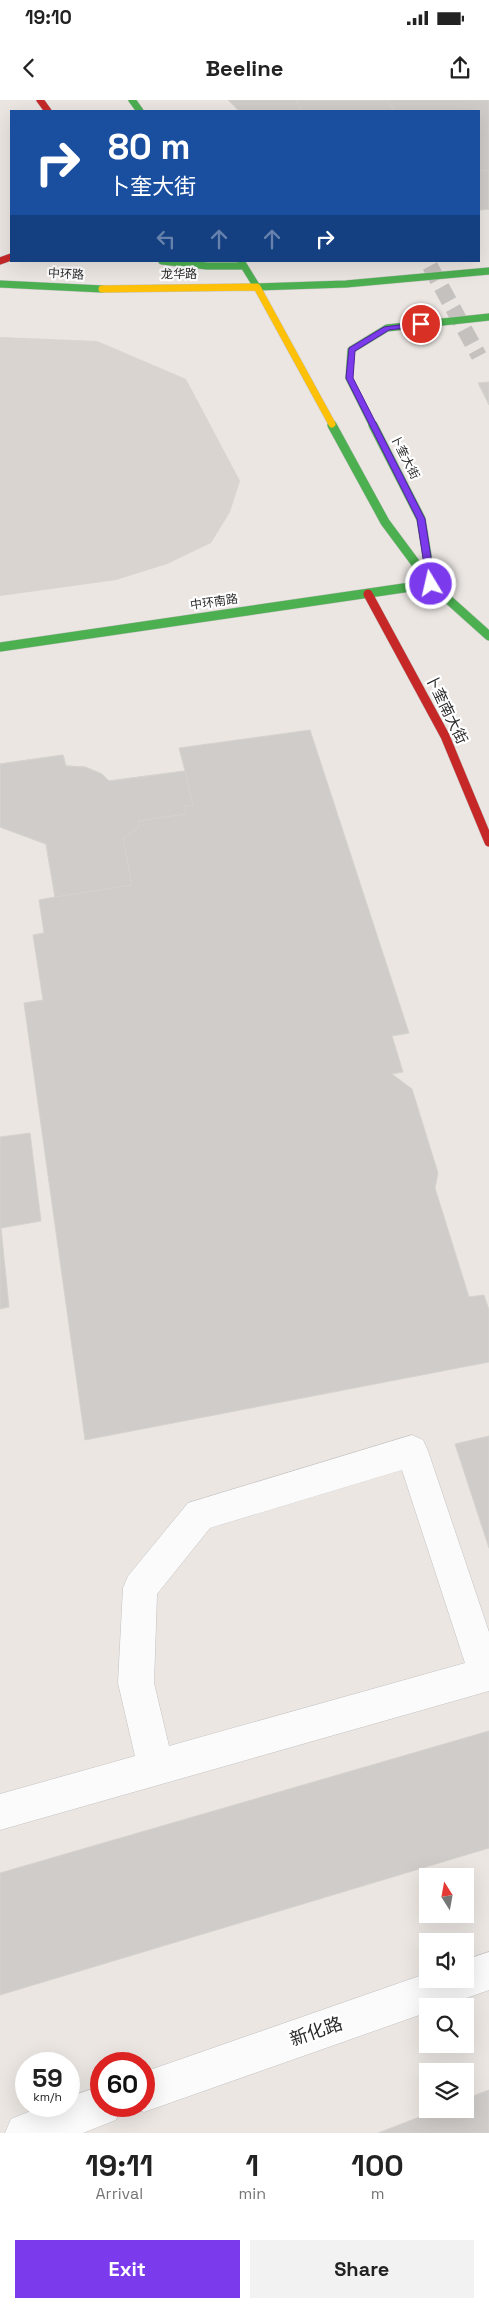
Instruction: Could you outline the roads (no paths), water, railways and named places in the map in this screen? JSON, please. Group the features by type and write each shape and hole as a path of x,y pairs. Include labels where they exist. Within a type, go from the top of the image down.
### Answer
{"main road":[{"path":"171,262 207,266 243,263 385,522 431,584 489,636"},
{"name":"龙华路","path":"102,289 346,284 489,270"},
{"name":"中环路","path":"0,284 102,289"},
{"name":"卜奎大街","path":"431,584 421,519 349,378 351,350 387,328 489,318"},
{"name":"中环南路","path":"0,647 431,584"},
{"name":"卜奎南大街","path":"368,594 445,736 489,842"}],"street":[{"path":"0,1812 486,1675 412,1451 200,1515 140,1588 136,1684 156,1768"},
{"name":"新化路","path":"155,2088 489,1971"},
{"path":"25,2133 83,2119"}],"tunnel":[{"path":"430,266 479,356"}]}
